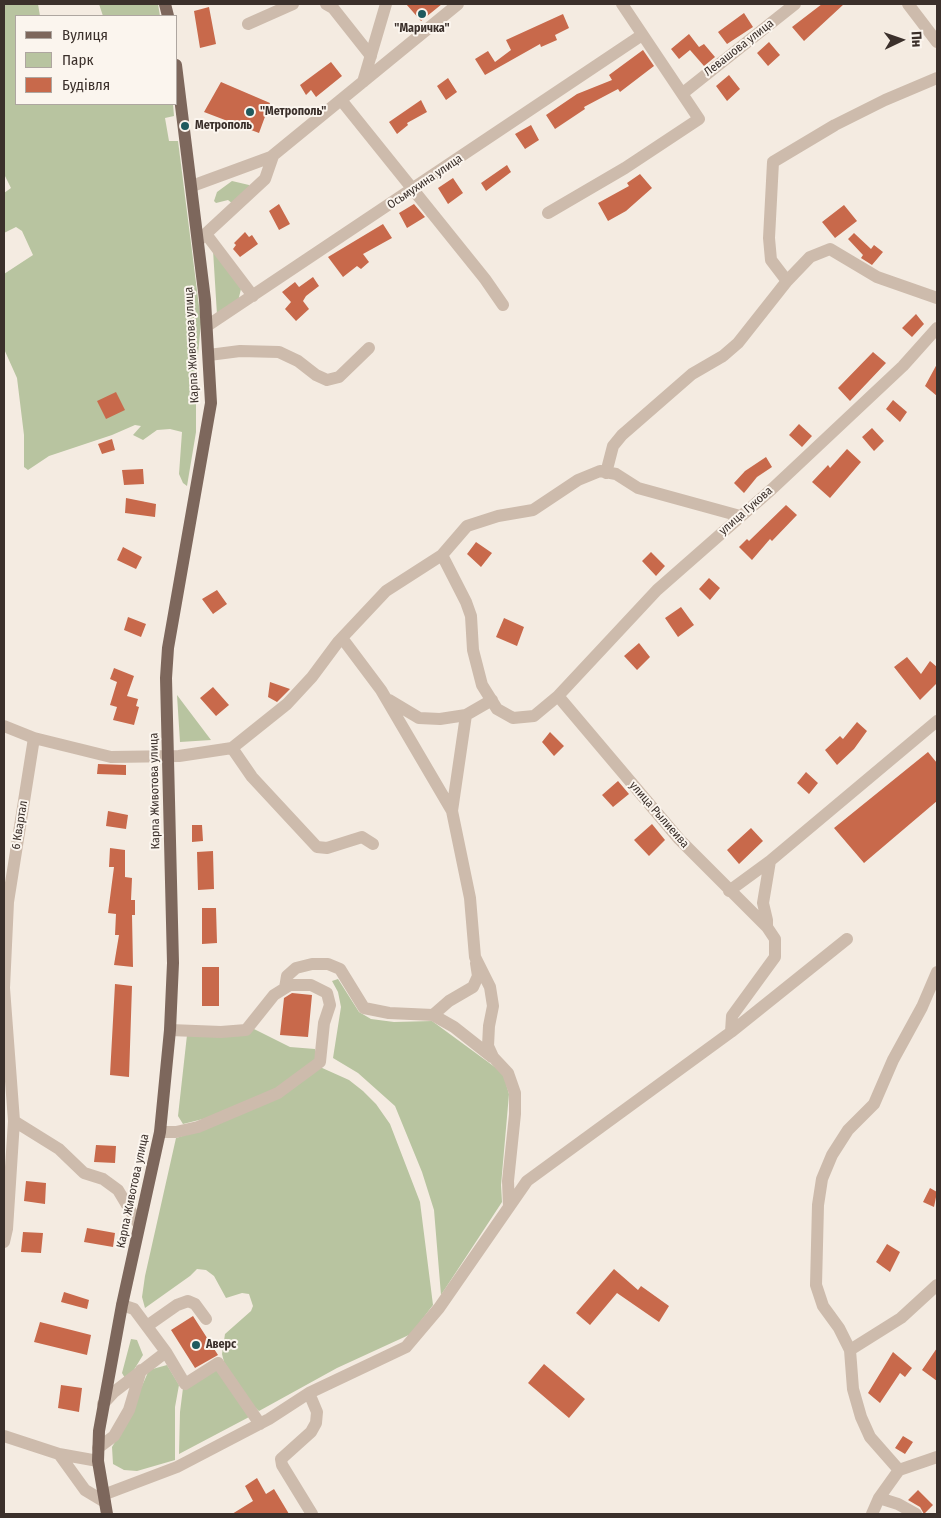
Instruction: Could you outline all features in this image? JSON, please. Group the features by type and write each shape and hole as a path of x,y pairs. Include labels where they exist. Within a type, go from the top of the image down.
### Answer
{"main road":[{"name":"Карпа Животова улица","path":"105,1504 98,1455 104,1404 122,1305 160,1132 170,1030 173,963 166,678 168,648 210,403 202,237 192,186 178,80"}],"street":[{"path":"248,24 293,4"},
{"path":"326,4 333,8 371,56"},
{"path":"363,82 386,4"},
{"path":"192,186 273,156 455,4"},
{"path":"548,213 625,168 699,118 622,4"},
{"name":"Левашова улица","path":"683,93 795,4"},
{"path":"908,4 937,42"},
{"name":"Осьмухина улица","path":"207,326 414,190 642,35"},
{"path":"787,281 771,260 769,238 773,162 834,125 885,100 937,78"},
{"path":"341,100 485,279 503,305"},
{"path":"253,296 202,237 265,178 273,156"},
{"path":"606,472 613,446 622,435 692,374 723,356 738,343 787,281 810,257 830,249 877,277 937,298"},
{"name":"улица Гукова","path":"442,555 471,616 473,650 482,685 497,709 513,718 534,716 558,696 657,590 903,366 937,328"},
{"path":"209,354 240,351 279,352 298,361 316,375 327,380 339,377 369,348"},
{"path":"4,726 34,738 111,756 168,756 232,748 287,704 312,677 342,638 386,591 442,555 466,526 498,516 533,510 578,480 600,472 616,474 638,488 740,516"},
{"path":"342,638 387,699 452,811 470,898 478,976 473,987 449,1001 433,1015"},
{"name":"улица Рылиеива","path":"558,696 679,839 766,927 775,939 776,957 732,1016 731,1032"},
{"path":"387,699 419,718 440,719 466,715 492,700"},
{"path":"452,811 466,715"},
{"path":"729,891 770,861 937,721"},
{"name":"6 Квартал","path":"4,1242 7,1229 14,1121 8,1106 4,988 8,902 34,738"},
{"path":"232,748 252,777 318,846 327,848 340,845 352,838 362,837 373,844"},
{"name":"улица Рылиеива","path":"766,927 768,920 763,903 770,861"},
{"path":"59,1454 70,1473 85,1490 105,1504 260,1424 309,1393 406,1347 439,1308 527,1181 731,1032 847,939"},
{"path":"475,958 490,987 492,997 493,1006 488,1046 493,1057"},
{"path":"285,988 287,976 296,968 312,964 328,964 340,969 364,1008 389,1013 433,1015 493,1057 508,1072 515,1093 515,1114 508,1181 509,1207"},
{"path":"899,1470 870,1437 861,1418 853,1389 850,1350 839,1328 823,1306 816,1285 818,1206 822,1179 832,1155 848,1130 874,1104 893,1060 922,1007 937,972"},
{"path":"160,1132 176,1132 198,1127 278,1093 320,1062 324,1024 330,1005 327,993 311,985 290,985 274,995 246,1030 220,1032 170,1030"},
{"path":"14,1121 59,1149 84,1173 103,1179 118,1190 139,1225"},
{"path":"850,1350 902,1318 937,1285"},
{"path":"147,1326 177,1305 188,1301 195,1304 206,1318"},
{"path":"122,1305 134,1309 166,1352 185,1384 218,1363 260,1424"},
{"path":"104,1404 141,1370 166,1352"},
{"path":"4,1436 59,1454 98,1455 114,1436 129,1410 141,1370"},
{"path":"309,1393 317,1412 316,1423 311,1432 281,1459 282,1465 312,1514"},
{"path":"872,1514 879,1498 899,1470 937,1457"},
{"path":"879,1498 898,1504 916,1514"}],"green space":[{"path":"4,4 38,4 40,15 15,15 15,105 173,105 174,116 165,118 169,141 178,141 201,322 196,377 196,432 187,486 183,483 179,474 182,432 170,429 157,430 143,440 133,435 141,426 135,425 112,435 49,456 28,470 24,467 24,435 17,378 4,349 4,274 33,255 22,231 16,227 4,233 4,193 11,188 4,174"},
{"path":"99,4 158,4 160,15 103,15"},
{"path":"232,181 249,185 249,189 233,204 228,200 216,203 214,201 217,192"},
{"path":"213,250 241,289 238,301 217,315"},
{"path":"177,695 211,740 180,742"},
{"path":"338,979 359,1012 371,1019 394,1022 432,1021 503,1073 509,1094 501,1185 502,1202 441,1295 434,1210 422,1172 395,1106 358,1073 333,1058 341,1007 338,992 332,981"},
{"path":"254,1029 290,1047 315,1049 317,1058 276,1089 211,1117 183,1124 178,1116 187,1035"},
{"path":"320,1067 349,1080 363,1091 376,1104 390,1124 420,1202 433,1305 411,1334 337,1368 259,1411 252,1405 224,1362 222,1354 225,1334 251,1311 253,1306 249,1294 242,1293 226,1298 214,1276 206,1270 197,1269 145,1308 142,1297 145,1276 176,1138 201,1130"},
{"path":"131,1339 137,1340 143,1355 132,1373 125,1378 122,1373"},
{"path":"167,1365 179,1385 175,1407 175,1460 137,1471 124,1470 113,1464 112,1447 123,1429 149,1370"},
{"path":"218,1366 251,1416 179,1454 180,1412 183,1388"}],"building":[{"name":"\"Маричка\"","path":"406,4 442,4 421,21"},
{"path":"822,4 844,4 804,41 792,27"},
{"path":"209,7 216,44 200,48 194,11"},
{"path":"744,13 753,27 727,44 718,32"},
{"path":"563,14 569,28 555,35 557,40 541,47 540,44 485,75 475,59 488,51 495,62 511,50 506,40"},
{"path":"689,34 699,47 704,44 715,57 704,66 690,50 679,59 671,49"},
{"path":"769,42 780,55 768,66 757,53"},
{"path":"643,50 654,66 620,92 618,89 584,107 585,109 555,129 546,115 577,94 612,80 609,75"},
{"path":"331,62 342,76 316,97 311,90 306,95 300,85"},
{"path":"729,75 740,89 727,101 716,86"},
{"path":"448,78 457,92 446,100 437,86"},
{"path":"221,82 270,103 259,133 204,112"},
{"path":"421,100 427,112 407,123 408,125 397,134 389,122"},
{"path":"531,125 539,140 525,149 515,134"},
{"path":"507,165 511,172 486,191 481,183"},
{"path":"640,174 652,188 626,211 608,221 598,203 629,186 627,183"},
{"path":"453,178 463,193 448,204 438,188"},
{"path":"279,204 290,224 279,230 269,211"},
{"path":"414,204 425,217 407,228 399,213"},
{"path":"844,205 857,221 835,238 822,222"},
{"path":"383,224 392,238 363,254 369,262 361,269 357,266 343,277 328,257"},
{"path":"245,232 249,237 252,235 258,244 240,257 233,249 236,245 234,243"},
{"path":"854,233 871,249 874,245 883,252 872,265 861,258 863,255 848,239"},
{"path":"313,277 319,286 306,296 303,301 309,309 296,321 285,309 291,302 282,292 295,282 299,287"},
{"path":"916,314 924,324 912,337 902,328"},
{"path":"873,352 886,363 850,401 838,388"},
{"path":"937,364 937,396 925,386"},
{"path":"116,392 125,410 106,419 97,401"},
{"path":"893,400 907,412 900,422 886,409"},
{"path":"799,424 812,436 802,447 789,435"},
{"path":"872,428 884,441 874,451 862,437"},
{"path":"112,439 115,450 102,454 98,444"},
{"path":"847,449 861,462 830,498 812,482 828,465 830,468"},
{"path":"766,457 772,467 757,477 744,493 734,483 745,471"},
{"path":"143,469 144,484 124,485 122,470"},
{"path":"126,498 156,504 155,517 125,513"},
{"path":"786,505 797,515 772,541 770,539 752,560 739,547 747,539 749,541"},
{"path":"476,542 492,553 481,567 467,554"},
{"path":"123,547 142,557 136,569 117,560"},
{"path":"651,552 665,566 656,576 642,561"},
{"path":"709,578 720,588 710,600 699,589"},
{"path":"217,590 227,604 213,614 202,599"},
{"path":"681,607 694,625 678,637 665,618"},
{"path":"128,617 146,624 141,637 124,630"},
{"path":"504,618 524,627 517,646 496,637"},
{"path":"639,643 650,657 637,670 624,656"},
{"path":"907,657 921,674 930,661 937,667 937,683 920,700 894,667"},
{"path":"114,668 134,676 127,696 138,699 136,706 139,707 134,725 113,720 117,707 110,705 117,682 110,679"},
{"path":"270,682 290,689 277,702 268,697"},
{"path":"213,687 229,705 216,716 200,698"},
{"path":"857,722 867,731 854,749 837,765 825,750 840,736 843,739"},
{"path":"550,732 564,746 554,756 542,742"},
{"path":"928,752 937,763 937,801 864,863 834,828"},
{"path":"98,764 126,765 126,775 97,774"},
{"path":"806,772 818,783 809,794 797,783"},
{"path":"618,781 629,794 613,807 602,795"},
{"path":"108,811 128,815 126,829 106,826"},
{"path":"652,824 665,840 649,856 634,840"},
{"path":"192,825 202,825 203,841 192,842"},
{"path":"751,828 763,841 739,864 727,850"},
{"path":"110,848 125,850 125,877 132,878 131,900 135,900 135,915 132,915 133,967 114,965 119,935 115,935 116,914 108,913 114,867 109,867"},
{"path":"213,851 214,889 198,890 197,852"},
{"path":"202,908 216,908 217,943 202,944"},
{"path":"202,967 219,967 219,1006 202,1006"},
{"path":"115,984 132,986 129,1077 110,1075"},
{"path":"292,993 312,995 308,1037 280,1035 284,998"},
{"path":"96,1145 116,1146 115,1163 94,1162"},
{"path":"26,1181 46,1183 45,1204 24,1201"},
{"path":"930,1188 937,1192 934,1207 923,1202"},
{"path":"87,1228 115,1233 113,1247 84,1242"},
{"path":"23,1232 43,1233 41,1253 21,1252"},
{"path":"887,1244 900,1252 890,1272 876,1262"},
{"path":"614,1269 638,1290 641,1286 669,1306 659,1322 617,1293 590,1325 576,1313"},
{"path":"64,1292 89,1300 87,1309 61,1302"},
{"name":"Аверс","path":"193,1316 218,1355 195,1368 171,1330"},
{"path":"40,1322 91,1335 87,1355 34,1342"},
{"path":"937,1348 937,1381 922,1370"},
{"path":"893,1352 912,1368 905,1377 900,1373 880,1403 868,1393"},
{"path":"544,1364 585,1399 569,1418 528,1383"},
{"path":"61,1385 82,1388 79,1412 58,1408"},
{"path":"903,1436 913,1442 905,1454 895,1448"},
{"path":"257,1478 266,1494 274,1489 289,1514 232,1514 253,1501 245,1486"},
{"path":"918,1490 933,1505 924,1514 920,1507 908,1500"}],"place":[{"name":"\"Маричка\"","path":"422,14"},
{"name":"\"Метрополь\"","path":"250,112"},
{"name":"Метрополь","path":"185,126"},
{"name":"Аверс","path":"196,1345"}]}
